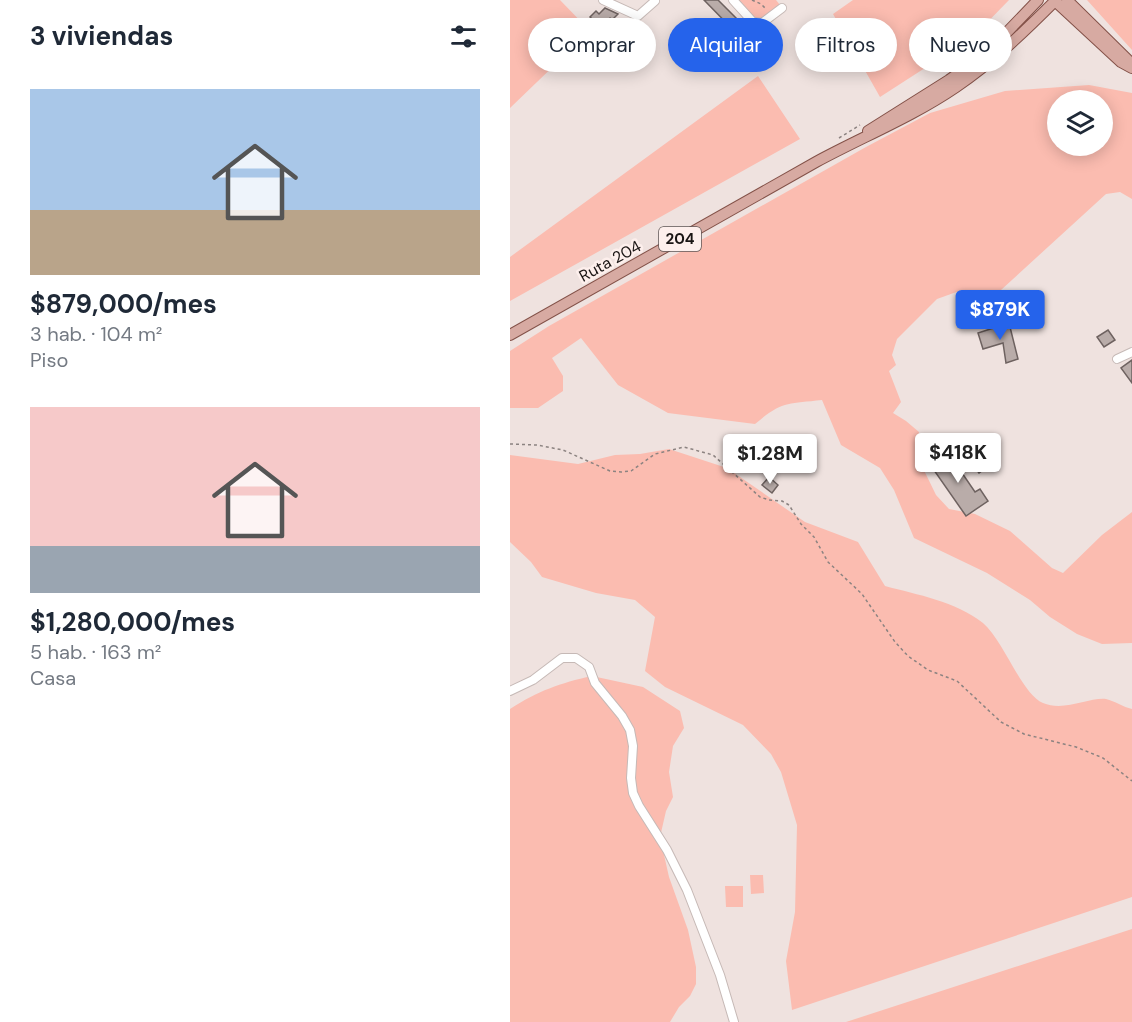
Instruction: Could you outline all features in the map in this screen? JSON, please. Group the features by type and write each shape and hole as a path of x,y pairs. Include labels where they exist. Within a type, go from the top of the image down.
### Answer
{"main road":[{"name":"Ruta 204","path":"510,335 851,143 987,53 1038,0"},
{"name":"Ruta 204","path":"851,143 889,127 955,88 993,60 1055,0 1121,62 1132,66"},
{"name":"Ruta 204","path":"1067,0 1132,66"},
{"path":"1076,0 1085,16"},
{"path":"1036,20 1068,12"}],"street":[{"path":"603,0 638,16 655,1"},
{"path":"733,0 753,22 762,23 782,8"},
{"path":"1117,359 1132,352"},
{"path":"510,691 533,680 562,658 576,658 589,667 595,683 622,716 630,730 633,746 631,778 633,793 667,850 687,890 720,975 733,1022"}],"path":[{"path":"752,0 764,6 771,17"},
{"path":"833,143 864,122"},
{"path":"510,444 537,445 556,449 581,457 610,471 621,472 631,471 654,454 684,447 713,455 760,497 782,501 789,505 801,524 814,537 828,562 862,594 895,642 908,656 928,670 957,681 1001,722 1024,734 1076,747 1103,758 1132,781"}],"shaded area":[{"path":"510,0 560,0 577,18 528,18 528,72 547,72 510,108"},
{"path":"738,0 776,0 780,5 763,18 756,18"},
{"path":"853,0 1009,0 991,18 909,18 909,72 919,72 880,97 866,72 897,72 897,18 835,18 833,14"},
{"path":"1087,0 1132,0 1132,50"},
{"path":"758,76 800,139 510,301 510,257"},
{"path":"1089,85 1132,93 1132,199 1120,192 1106,194 990,300 962,290 937,299 897,339 892,355 896,365 889,371 901,402 893,413 919,432 919,460 936,495 949,509 975,514 1010,531 1052,568 1063,573 1102,535 1132,512 1132,643 1102,644 1077,634 987,573 914,538 894,490 880,468 841,445 822,400 779,407 755,424 668,413 618,385 581,338 552,358 563,376 563,391 538,408 510,408 510,351 549,326 930,113 1005,91"},
{"path":"669,449 727,468 805,522 858,542 885,586 948,604 972,615 991,631 1020,679 1035,698 1043,703 1059,706 1106,699 1132,709 1132,897 792,1010 786,961 795,912 797,825 781,772 771,754 743,725 665,687 645,671 655,617 635,600 596,593 542,577 531,562 510,542 510,455 578,464 615,455"},
{"path":"592,676 643,687 680,711 684,728 673,746 669,772 673,797 666,811 660,837 669,877 688,930 696,967 696,984 690,996 679,1007 670,1022 510,1022 510,709 550,688"},
{"path":"750,875 763,875 764,893 751,894"},
{"path":"725,886 743,886 743,907 726,907"},
{"path":"1132,929 1132,1022 846,1022"}],"building":[{"path":"704,0 718,0 736,18 722,18"},
{"path":"605,8 618,14 614,18 590,17 596,11 599,14"},
{"path":"1009,323 1018,359 1006,363 1003,343 983,349 978,333"},
{"path":"1108,330 1115,340 1104,347 1097,337"},
{"path":"1132,360 1132,383 1121,368"},
{"path":"972,440 991,464 979,473 960,449"},
{"path":"947,451 975,492 980,489 988,501 966,516 929,463"},
{"path":"769,477 778,485 772,493 762,485"}]}
